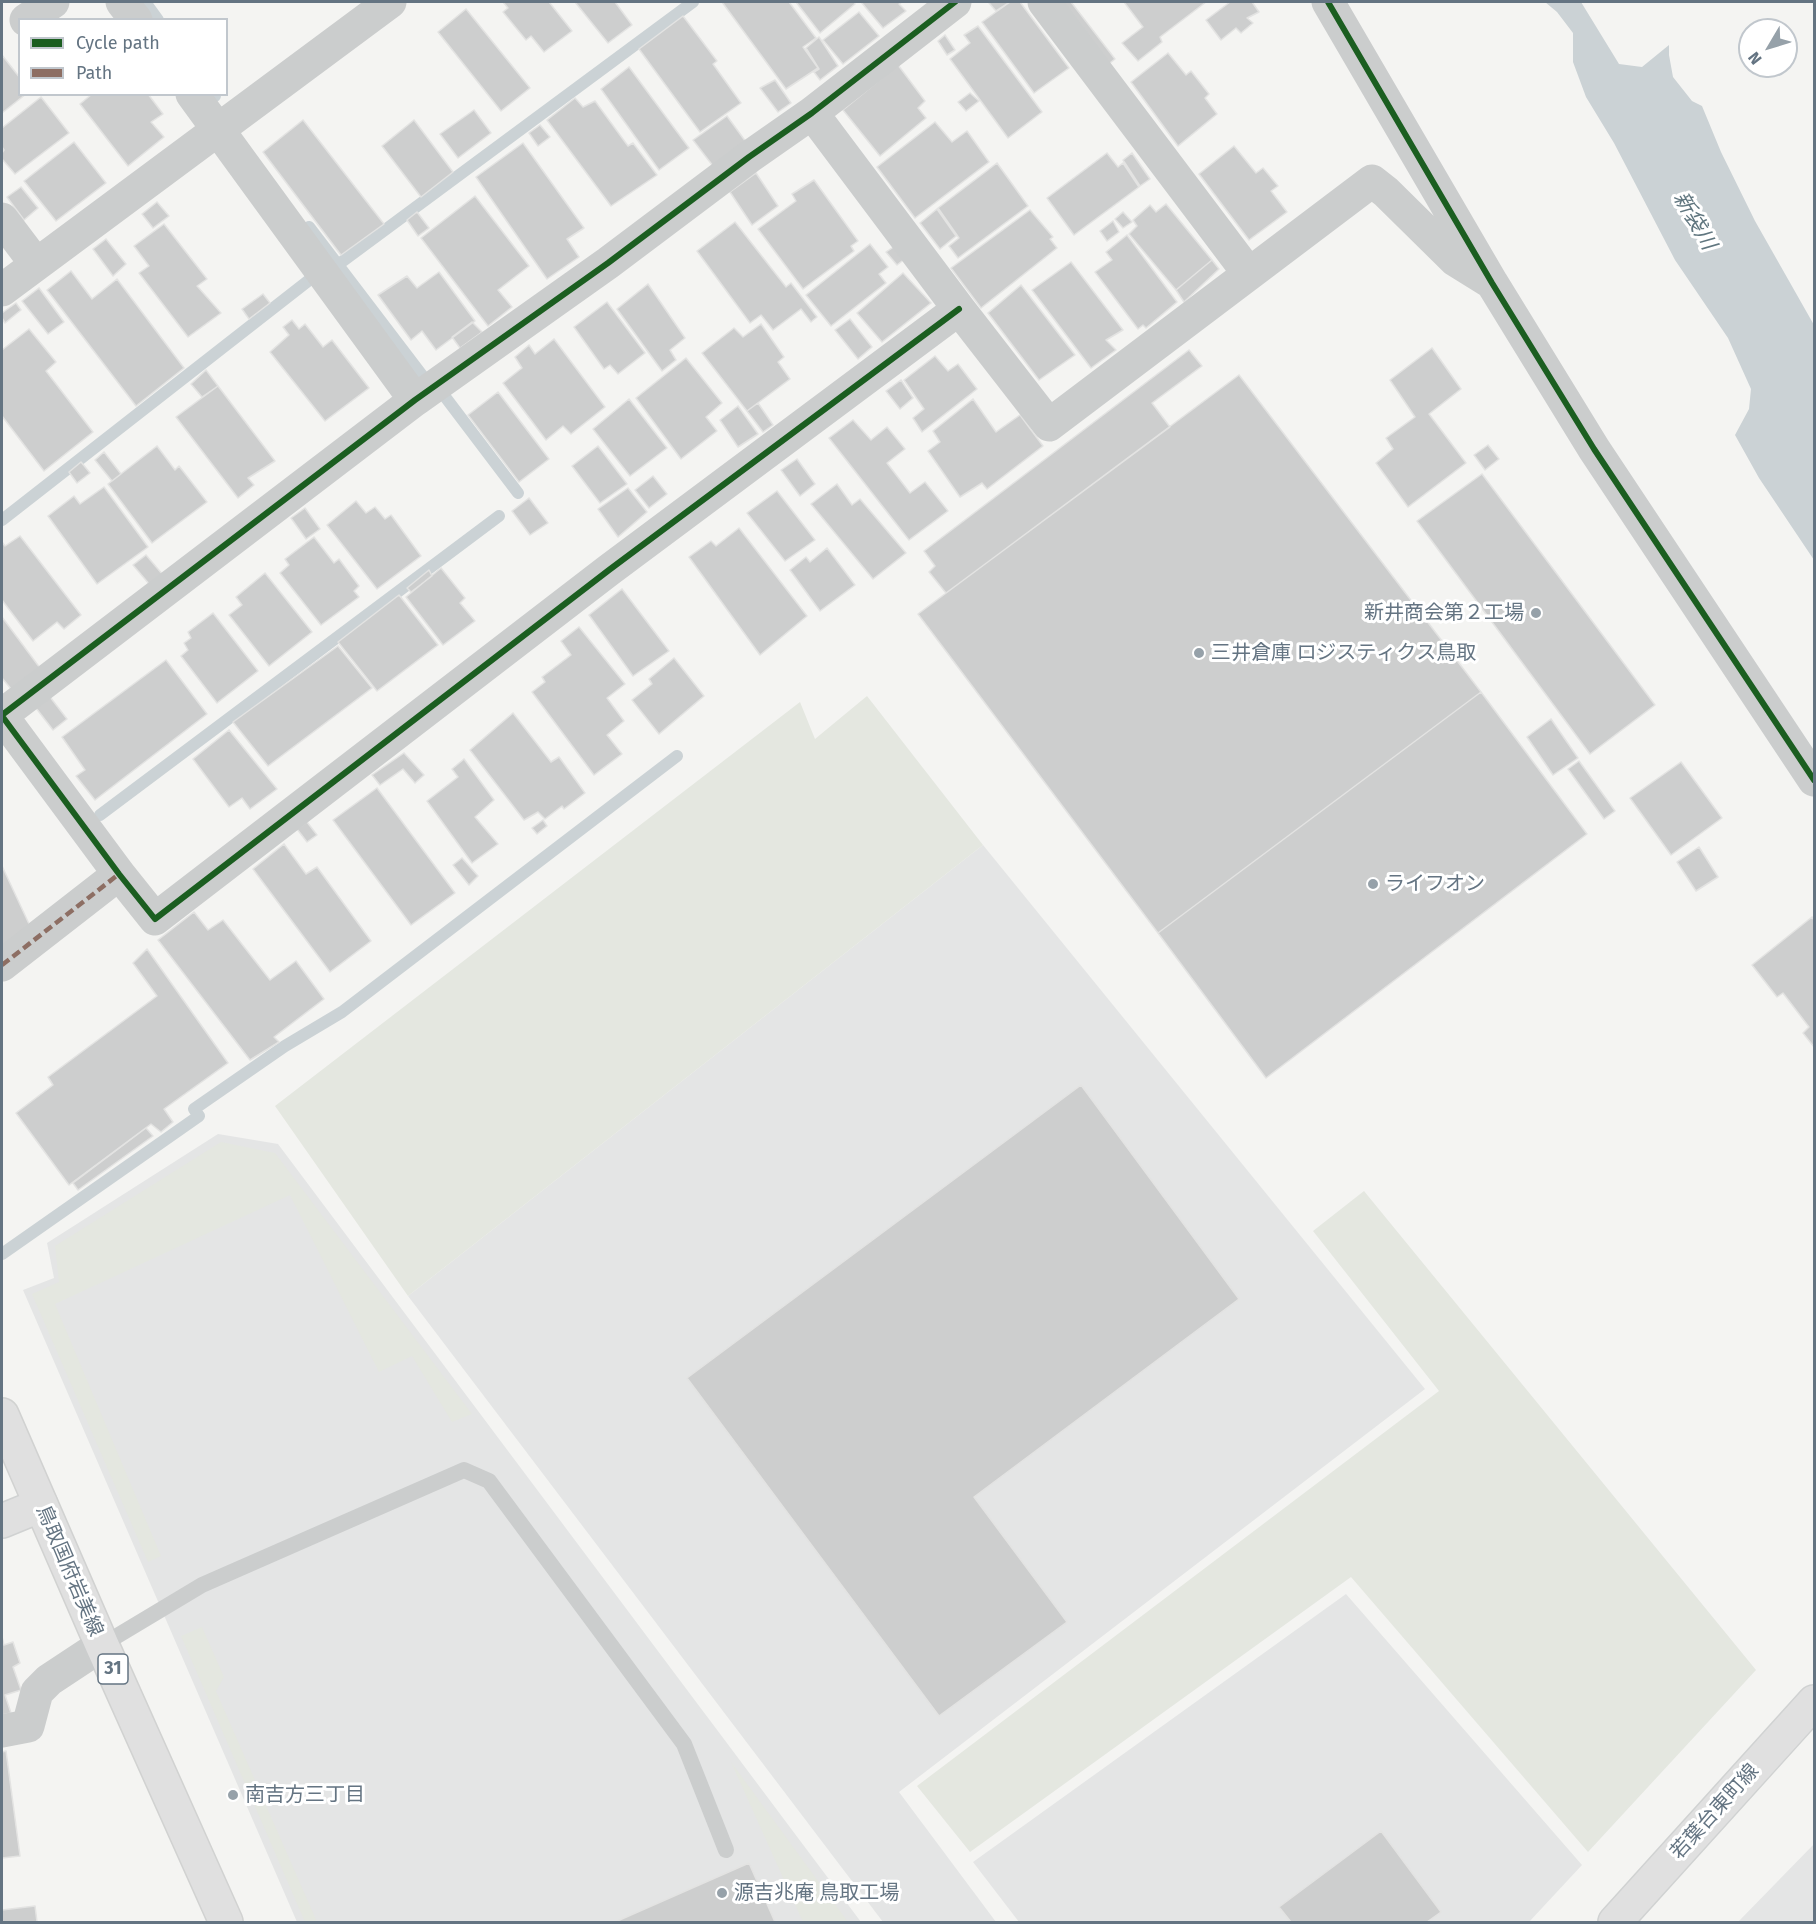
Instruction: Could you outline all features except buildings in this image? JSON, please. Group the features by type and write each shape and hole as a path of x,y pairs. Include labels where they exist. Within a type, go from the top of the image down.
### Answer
{"main road":[{"name":"鳥取国府岩美線","path":"2,1415 226,1923"},
{"path":"2,1521 41,1505"},
{"name":"若葉台東町線","path":"1616,1923 1815,1702"}],"street":[{"path":"29,18 53,2"},
{"path":"122,2 134,18"},
{"path":"2,290 390,2"},
{"path":"955,2 812,113 749,157 608,263 415,400 2,716 155,919 609,570 959,309"},
{"path":"1044,2 1249,274"},
{"path":"1328,2 1492,283 1594,449 1815,780"},
{"path":"2,35 18,25"},
{"path":"193,96 415,400"},
{"path":"812,113 959,309 1049,424 1372,181 1455,260 1492,283"},
{"path":"2,219 36,264"},
{"path":"2,965 119,874"},
{"path":"2,1731 28,1726 37,1692 49,1680 102,1645"}],"lane":[{"path":"102,1645 202,1585 464,1470 489,1481 684,1744 726,1850"}],"shaded area":[{"path":"867,696 983,845 408,1296 275,1106 800,702 815,739"},
{"path":"983,845 1425,1389 899,1792 996,1922 883,1922 408,1296"},
{"path":"218,1134 278,1144 861,1922 297,1922 23,1290 54,1278 47,1243"},
{"path":"221,1142 275,1153 472,1414 452,1422 412,1356 379,1372 290,1195 55,1304 161,1556 148,1562 32,1294 59,1282 55,1246"},
{"path":"1364,1191 1756,1670 1588,1852 1351,1577 970,1852 917,1786 1439,1391 1313,1231"},
{"path":"1346,1594 1582,1865 1529,1922 1019,1922 973,1862"},
{"path":"202,1627 224,1677 216,1691 317,1922 305,1922 181,1636"},
{"path":"731,1762 848,1922 803,1922"},
{"path":"1814,1844 1814,1922 1738,1922"}],"water":[{"name":"新袋川","path":"1545,2 1581,2 1619,64 1642,67 1669,45 1673,77 1692,101 1702,106 1721,152 1755,221 1814,325 1814,560 1759,478 1735,435 1749,409 1751,389 1728,338 1675,260 1614,143 1586,97 1573,62 1573,33 1557,12"}],"waterway":[{"path":"145,2 157,18"},
{"path":"343,261 693,2"},
{"path":"309,227 424,378"},
{"path":"2,520 308,281"},
{"path":"446,398 518,493"},
{"path":"100,815 499,516"},
{"path":"2,1254 199,1116 194,1109 285,1046 342,1012 677,756"}],"marked path":[{"path":"2,965 119,874"}],"cycle path":[{"path":"2,715 415,400 608,263 749,157 812,113 955,2"},
{"path":"1328,2 1492,283 1594,449 1814,780"},
{"path":"2,716 155,919 609,570 959,309"}],"place":[{"name":"新井商会第２工場","path":"1536,613"},
{"name":"三井倉庫 ロジスティクス鳥取","path":"1199,653"},
{"name":"ライフオン","path":"1373,884"},
{"name":"南吉方三丁目","path":"233,1795"},
{"name":"源吉兆庵 鳥取工場","path":"722,1893"}]}
